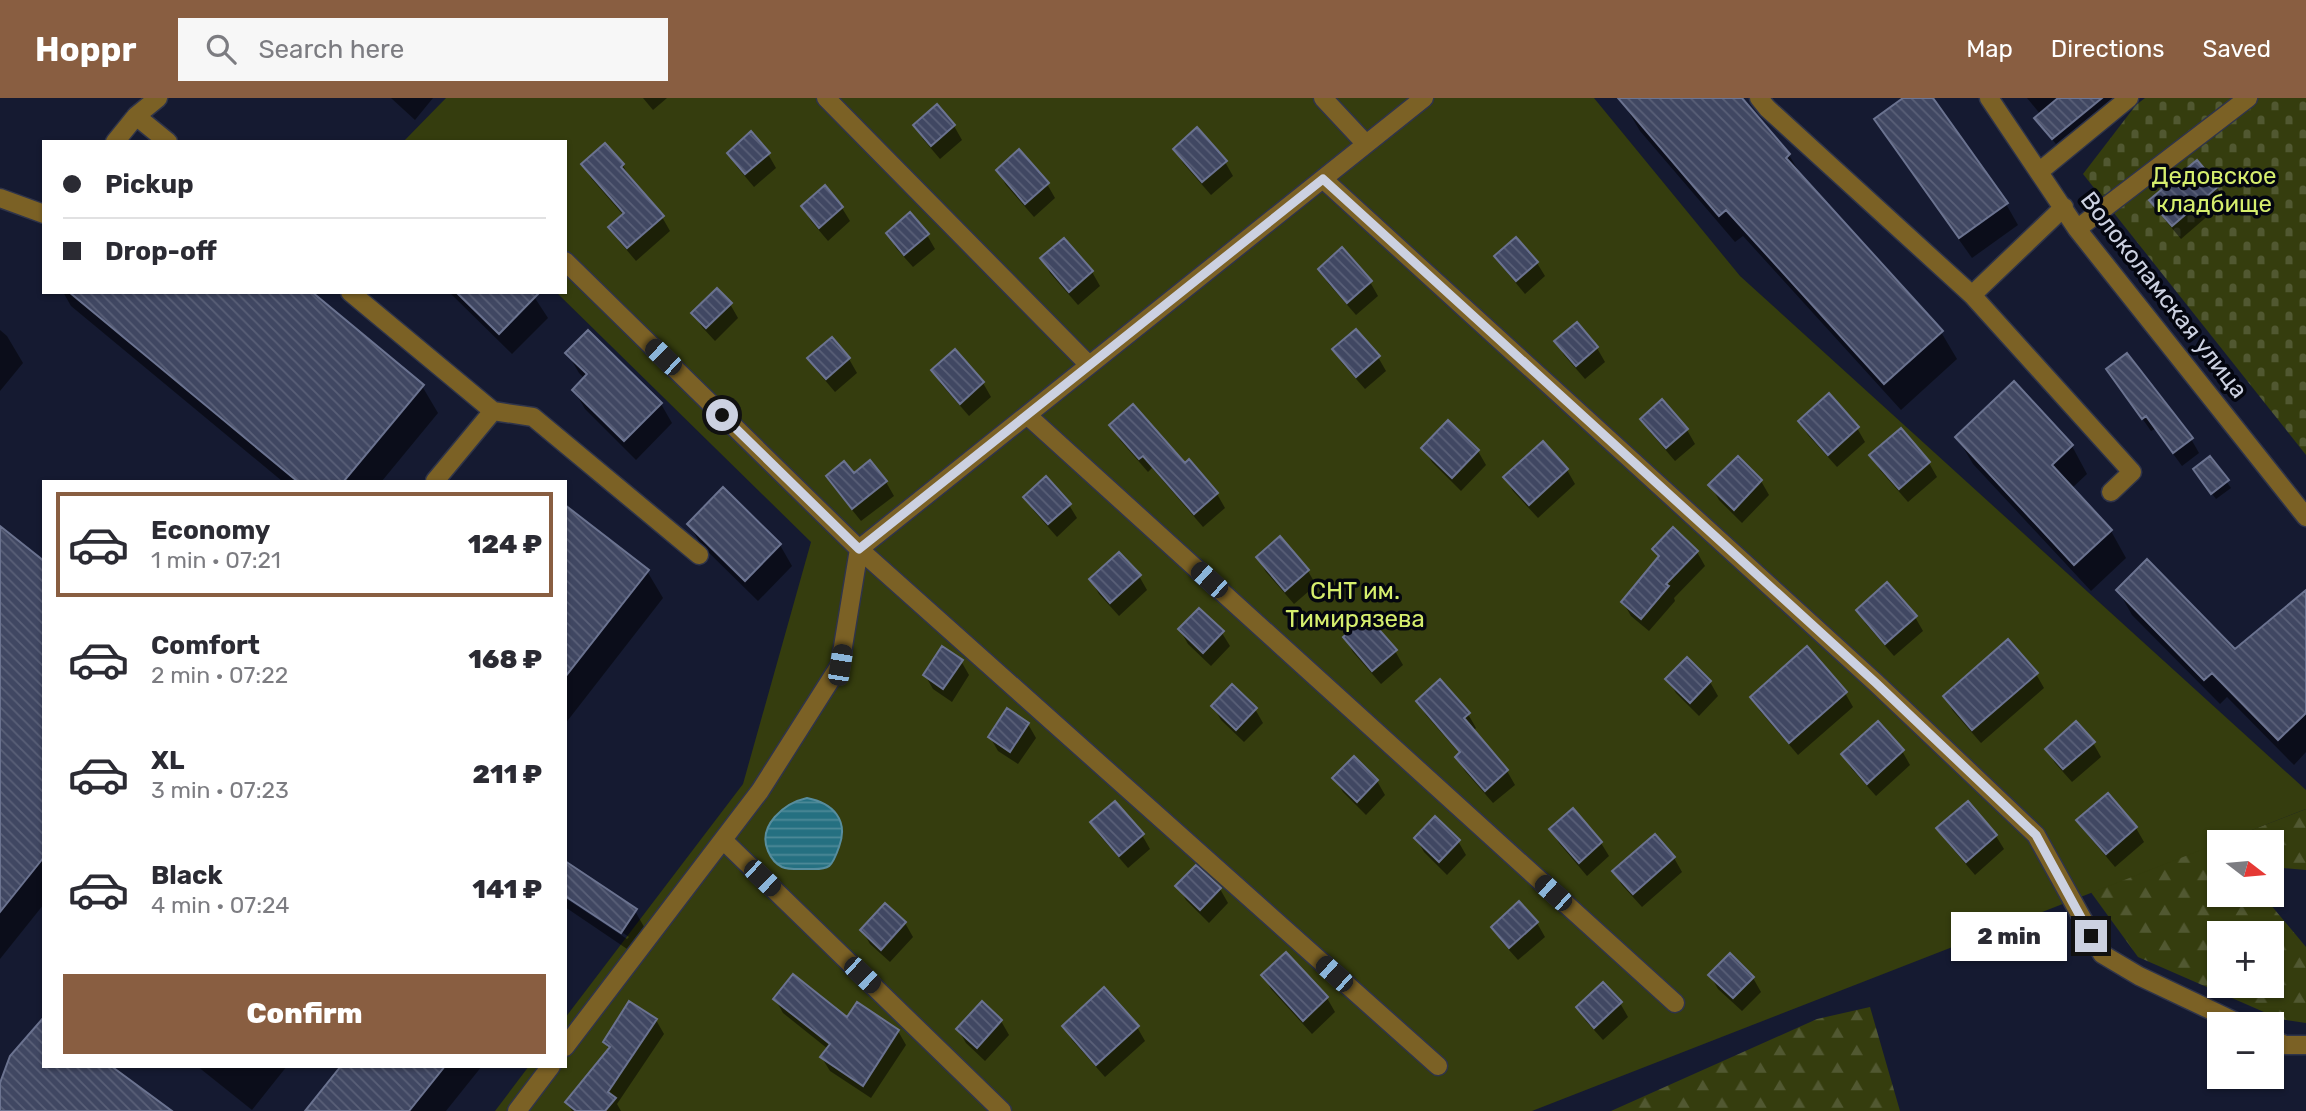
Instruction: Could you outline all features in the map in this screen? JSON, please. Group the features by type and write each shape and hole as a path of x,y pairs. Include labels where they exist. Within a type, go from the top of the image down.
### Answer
{"street":[{"path":"117,140 136,116 158,98"},
{"path":"826,98 1088,365"},
{"path":"1323,98 1366,144"},
{"path":"567,1045 760,791 840,665 859,549 1424,98"},
{"path":"1759,98 1972,295 2132,472 2111,492"},
{"name":"Волоколамская улица","path":"1989,98 2077,229 2306,517"},
{"path":"2040,171 2129,98"},
{"path":"2077,229 2249,98"},
{"path":"136,116 166,140"},
{"path":"1323,179 1876,683 2036,835 2102,954 2139,976 2215,1012"},
{"path":"0,198 42,213"},
{"path":"1972,295 2064,207"},
{"path":"567,263 859,549 1438,1066"},
{"path":"352,294 493,411 533,417 699,555"},
{"path":"436,480 493,411"},
{"path":"1027,415 1675,1003"},
{"path":"723,840 1002,1111"},
{"path":"2284,1045 2306,1045"},
{"path":"517,1111 549,1068"}],"green space":[{"name":"СНТ им. Тимирязева","path":"446,98 1594,98 1740,276 2306,790 2306,809 2252,830 2207,830 2207,848 1532,1111 495,1111 527,1068 567,1068 567,1015 743,784 811,542 558,294 567,294 567,140 405,140"},
{"name":"Дедовское кладбище","path":"2145,98 2306,98 2306,455 2083,174 2136,105"},
{"path":"2306,809 2306,870 2284,868 2284,830 2251,830"},
{"path":"2207,847 2207,907 2273,907 2306,947 2306,1023 2284,1020 2284,1012 2264,1012 2232,998 2284,998 2284,921 2207,921 2207,987 2138,957 2090,891"},
{"path":"1870,1007 1900,1111 1611,1111 1817,1019"}],"shaded area":[{"path":"807,798 824,804 836,814 840,821 842,837 837,854 826,868 788,869 774,860 768,851 766,833 769,825 782,810"}],"building":[{"path":"1618,98 1742,98 1790,154 1786,158 1943,331 1884,384 1726,210 1719,216"},
{"path":"1903,98 1933,98 2008,203 1959,238 1874,119"},
{"path":"2058,98 2102,98 2052,139 2034,118"},
{"path":"937,104 955,125 931,146 913,125"},
{"path":"1197,127 1227,161 1202,182 1173,149"},
{"path":"751,131 770,153 745,174 727,153"},
{"path":"605,143 624,164 621,167 664,216 627,248 608,227 624,213 581,164"},
{"path":"1019,149 1049,183 1025,204 996,170"},
{"path":"2197,160 2219,186 2172,226 2149,200"},
{"path":"825,185 843,207 819,228 801,206"},
{"path":"910,212 929,234 904,255 886,233"},
{"path":"1516,237 1538,262 1516,281 1494,256"},
{"path":"1064,238 1093,271 1069,292 1040,258"},
{"path":"1342,247 1372,281 1347,303 1318,269"},
{"path":"717,288 732,303 706,328 691,313"},
{"path":"71,294 314,294 424,385 345,480 296,480"},
{"path":"458,294 538,294 499,334"},
{"path":"1577,322 1598,347 1576,366 1554,341"},
{"path":"1356,329 1380,356 1356,377 1332,349"},
{"path":"588,330 662,403 624,441 572,390 587,374 565,353"},
{"path":"832,337 850,358 826,379 807,358"},
{"path":"955,349 984,382 960,404 931,370"},
{"path":"2127,353 2193,438 2173,453 2146,416 2142,419 2106,369"},
{"path":"2014,381 2073,445 2052,465 2112,530 2074,565 1955,437"},
{"path":"1829,393 1859,427 1828,455 1798,421"},
{"path":"1662,399 1688,429 1666,448 1640,419"},
{"path":"1133,404 1185,463 1189,459 1218,493 1194,514 1143,456 1139,459 1109,425"},
{"path":"1448,420 1479,450 1452,478 1421,448"},
{"path":"1901,428 1930,462 1899,489 1869,455"},
{"path":"1543,441 1568,469 1529,505 1503,477"},
{"path":"1738,456 1762,480 1734,510 1708,485"},
{"path":"2210,456 2229,480 2211,494 2193,469"},
{"path":"870,460 887,481 852,509 826,476 844,461 854,473"},
{"path":"1046,476 1071,504 1048,524 1023,497"},
{"path":"723,487 781,544 745,581 687,524"},
{"path":"567,507 649,570 567,674"},
{"path":"0,526 42,559 42,860 0,912"},
{"path":"1673,527 1698,551 1666,584 1669,586 1641,619 1621,602 1659,556 1652,549"},
{"path":"1280,536 1309,570 1285,591 1256,557"},
{"path":"1119,552 1141,575 1110,603 1089,579"},
{"path":"2147,559 2235,649 2306,590 2306,713 2278,740 2212,673 2204,680 2116,590"},
{"path":"1887,582 1917,616 1885,644 1856,610"},
{"path":"1199,608 1224,631 1203,653 1178,629"},
{"path":"1367,616 1397,650 1372,671 1343,637"},
{"path":"2008,639 2038,673 1972,730 1943,696"},
{"path":"942,646 963,660 943,689 923,675"},
{"path":"1807,646 1847,692 1789,743 1750,697"},
{"path":"1687,657 1711,681 1690,703 1665,679"},
{"path":"1440,679 1470,713 1464,718 1508,770 1485,791 1455,757 1460,752 1416,701"},
{"path":"1232,684 1257,708 1236,730 1211,706"},
{"path":"1007,708 1029,723 1010,752 988,737"},
{"path":"1878,721 1904,750 1867,784 1841,754"},
{"path":"2076,721 2095,742 2063,769 2045,749"},
{"path":"1354,756 1378,780 1357,802 1332,778"},
{"path":"2108,793 2137,827 2106,854 2076,820"},
{"path":"1115,801 1144,834 1119,856 1090,822"},
{"path":"1968,801 1997,835 1966,862 1936,828"},
{"path":"1573,808 1602,842 1579,863 1549,829"},
{"path":"1435,816 1460,840 1439,862 1414,838"},
{"path":"1655,834 1675,857 1633,894 1612,871"},
{"path":"567,862 637,909 621,933 567,897"},
{"path":"1196,865 1221,888 1200,910 1175,886"},
{"path":"1519,901 1538,922 1509,948 1491,927"},
{"path":"885,903 906,922 881,950 860,930"},
{"path":"1286,952 1328,997 1303,1021 1261,975"},
{"path":"1730,953 1754,977 1733,998 1708,975"},
{"path":"793,974 847,1017 857,1002 899,1030 863,1086 820,1057 830,1044 773,999"},
{"path":"1603,982 1622,1002 1594,1028 1576,1007"},
{"path":"1104,987 1139,1026 1096,1065 1062,1026"},
{"path":"629,1001 657,1019 608,1092 616,1098 605,1111 576,1111 565,1102 610,1047 603,1042"},
{"path":"982,1001 1002,1020 977,1048 956,1029"},
{"path":"42,1019 42,1068 114,1068 172,1111 0,1111 0,1083 10,1056"},
{"path":"339,1068 443,1068 409,1111 305,1111"}],"route":[{"path":"722,415 859,549 1323,179 1876,683 2036,835 2091,936"}]}
